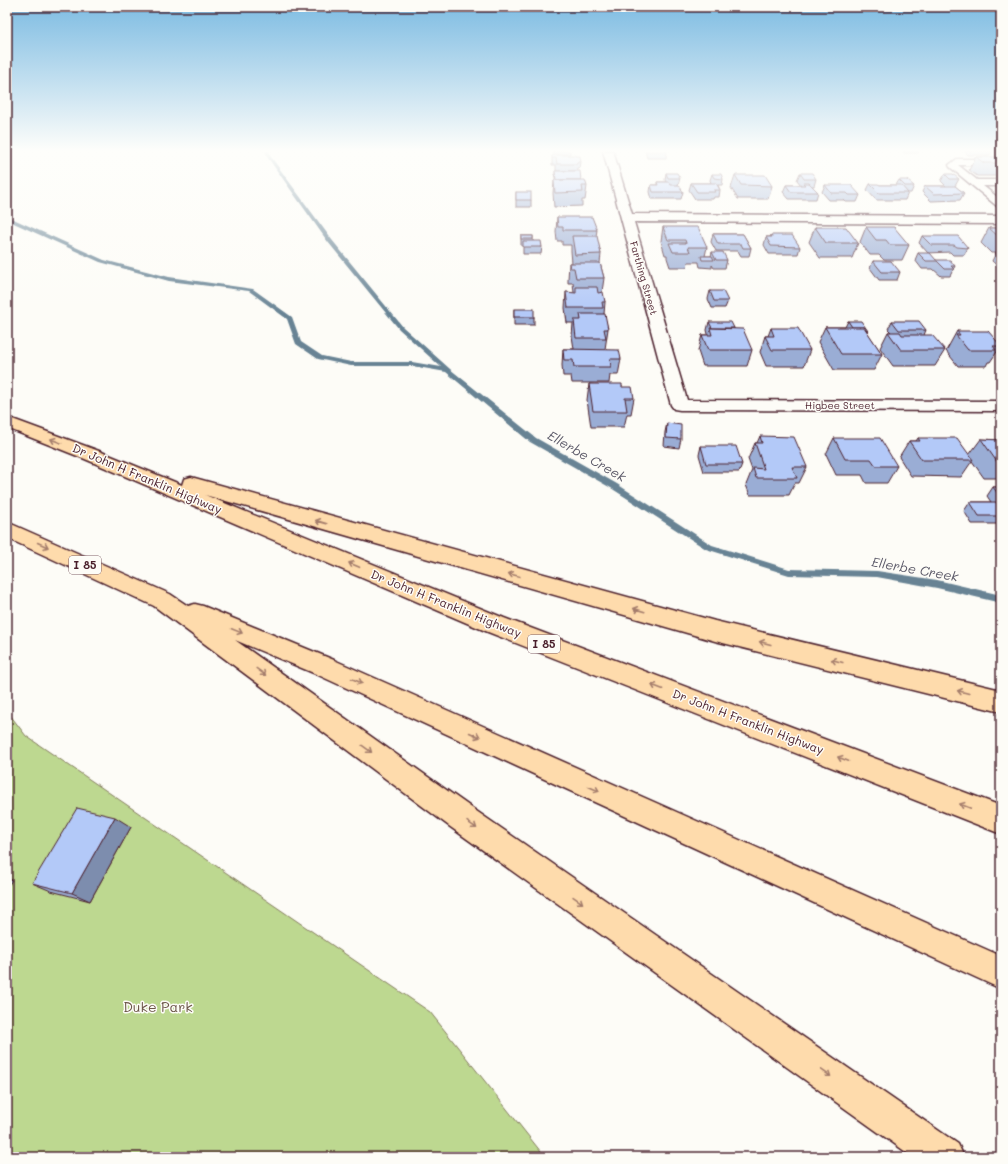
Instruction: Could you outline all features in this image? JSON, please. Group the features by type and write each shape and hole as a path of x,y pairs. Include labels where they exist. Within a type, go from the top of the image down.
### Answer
{"highway":[{"name":"Dr John H Franklin Highway","path":"7,422 92,455 496,625 1001,820"},
{"path":"92,455 355,531 715,631 1001,701"},
{"name":"I 85","path":"7,529 162,600 326,667 1001,973"},
{"path":"162,600 459,816 945,1157"}],"street":[{"name":"Farthing Street","path":"623,205 680,405"},
{"path":"627,218 1001,220"},
{"name":"Higbee Street","path":"680,405 1001,406"}],"green space":[{"name":"Duke Park","path":"7,711 26,736 430,1012 545,1157 7,1157"}],"building":[{"path":"557,217 592,217 597,230 563,230 563,227 558,227"},
{"path":"663,227 698,227 707,247 688,247 690,252 673,252 669,243 686,243 685,240 668,240"},
{"path":"815,227 846,227 858,243 826,243"},
{"path":"866,227 894,227 909,245 890,245 886,240 876,240"},
{"path":"989,228 1001,228 1001,238 1000,238"},
{"path":"713,234 743,234 751,248 743,248 741,244 718,244"},
{"path":"771,235 792,235 800,247 771,246 766,237 772,237"},
{"path":"521,236 533,236 533,239 521,239"},
{"path":"572,236 597,236 601,254 575,255"},
{"path":"922,236 958,236 968,248 957,247 954,245 931,245"},
{"path":"523,241 541,241 542,247 523,247"},
{"path":"712,252 723,252 727,260 716,260"},
{"path":"918,253 930,253 936,260 950,260 955,266 951,266 954,269 945,269 937,261 926,261"},
{"path":"996,253 1001,253 1001,258"},
{"path":"701,256 712,256 714,260 702,260"},
{"path":"873,261 891,261 900,272 882,272"},
{"path":"569,263 600,263 604,278 576,278 574,268 570,268"},
{"path":"576,287 597,287 598,293 603,292 605,302 602,302 603,308 568,308 566,292 576,293"},
{"path":"710,291 723,291 728,301 714,301"},
{"path":"514,309 534,309 534,317 514,317"},
{"path":"580,314 605,314 608,329 604,329 606,338 576,338 574,320 581,320"},
{"path":"848,321 861,321 868,331 866,331 864,327 852,327"},
{"path":"892,321 919,321 926,330 899,330"},
{"path":"709,322 731,322 734,328 712,328"},
{"path":"825,327 864,327 882,354 841,354"},
{"path":"710,328 743,329 752,350 708,350 702,335 712,335"},
{"path":"771,328 798,328 810,350 772,350 765,336 774,336"},
{"path":"957,331 988,331 1001,346 993,346 996,350 968,350 956,335 960,335"},
{"path":"888,332 900,332 902,335 932,335 945,350 901,350"},
{"path":"563,349 619,350 621,359 610,359 611,367 574,367 573,360 564,360"},
{"path":"589,384 622,384 622,387 632,387 634,398 625,398 627,411 593,411"},
{"path":"667,423 681,425 681,439 666,438"},
{"path":"760,436 794,437 807,467 792,467 797,478 756,478 753,468 764,469 755,443 762,443"},
{"path":"834,438 880,438 897,466 876,466 871,459 845,459"},
{"path":"918,438 957,438 973,460 922,460 909,441 920,441"},
{"path":"981,439 1001,440 1001,462 997,462"},
{"path":"701,446 736,446 742,464 706,464"},
{"path":"993,487 1001,487 1001,498"},
{"path":"970,502 996,502 1001,509 1001,516 979,516"},
{"path":"77,808 115,817 72,893 32,883"}],"waterway":[{"name":"Ellerbe Creek","path":"304,205 330,241 401,328 448,370"},
{"path":"7,218 102,261 169,279 251,290 290,318 298,343 320,358 351,364 412,364 448,370"},
{"name":"Ellerbe Creek","path":"448,370 533,440 614,486 709,547 789,572 877,574 937,584 1001,599"}]}
